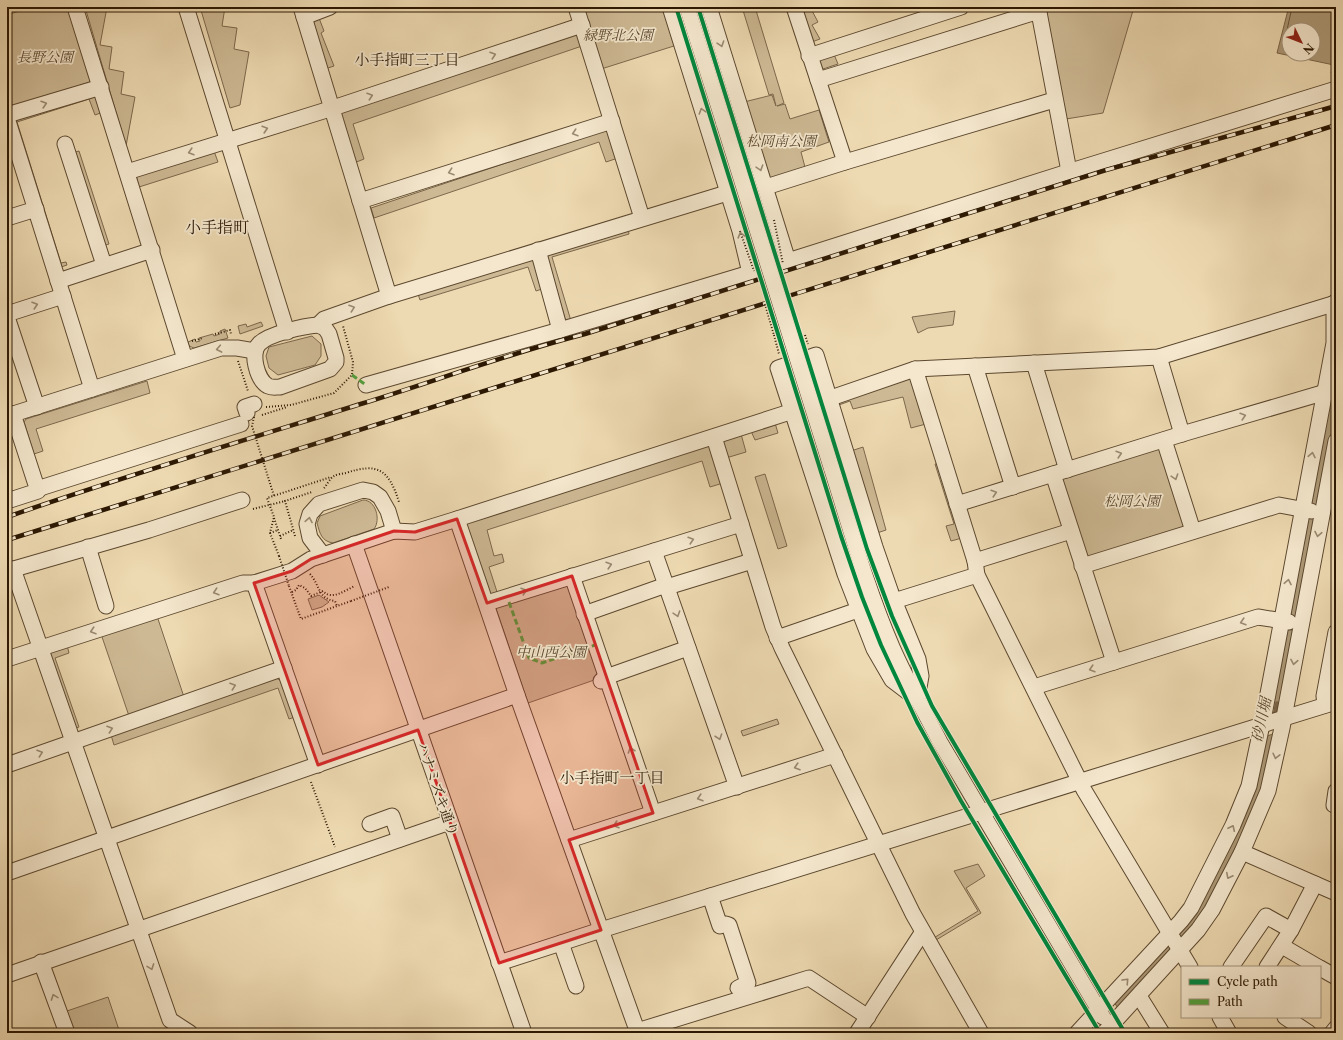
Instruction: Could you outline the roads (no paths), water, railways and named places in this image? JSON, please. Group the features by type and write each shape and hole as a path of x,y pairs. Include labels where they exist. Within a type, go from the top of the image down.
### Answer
{"street":[{"path":"75,7 152,250 182,352"},
{"path":"186,7 288,332"},
{"path":"330,7 302,12 333,108 389,296"},
{"path":"576,7 642,218"},
{"path":"670,7 727,193 744,235 756,275"},
{"path":"687,7 831,468 867,580 892,647 940,742 1099,1010 1109,1031 1180,950 1212,910 1242,852 1268,791 1284,718 1336,441"},
{"path":"709,7 766,187 782,263"},
{"path":"794,7 844,162"},
{"path":"809,56 961,7"},
{"path":"818,80 1038,9 1054,100 1068,166 1071,171"},
{"path":"127,172 333,108 582,25"},
{"path":"92,389 7,116 101,86"},
{"path":"366,385 756,275 782,263 1071,171 1336,90"},
{"path":"766,187 844,162 1054,100"},
{"path":"360,201 612,121"},
{"path":"65,144 104,265"},
{"path":"318,325 324,319 389,296 727,193"},
{"path":"7,218 36,209"},
{"path":"58,281 152,250"},
{"path":"538,250 560,330"},
{"path":"37,407 7,316 63,296"},
{"path":"7,659 243,583 254,583 292,571 311,559 394,531 415,532 457,519 714,437 915,369 1159,357 1335,303 1334,343 1330,390 1302,509 1262,725 1249,786 1233,825 1191,908 1170,933 1077,1033"},
{"path":"318,325 325,328 329,334 336,362 326,372 274,388 267,386 260,376 254,358 255,351 258,344 267,338 288,332 318,325"},
{"path":"37,489 10,415 92,389 182,352 221,348 237,348 255,351"},
{"path":"808,351 816,355 875,547 894,601 918,659 921,676 918,699 892,680 874,649 858,610 836,546 778,368 808,351"},
{"path":"1159,357 1182,434"},
{"path":"1034,363 1060,472 1070,530 1114,662"},
{"path":"975,366 1013,487"},
{"path":"915,369 976,568 1080,782 1189,966"},
{"path":"957,504 1330,390"},
{"path":"7,501 38,491 37,489 249,415"},
{"path":"714,437 777,638 922,933 981,1033"},
{"path":"1164,440 1192,531"},
{"path":"323,555 310,538 307,524 310,514 319,504 363,490 373,492 380,497 388,511 394,531"},
{"path":"190,1033 170,1020 40,648 10,570 149,530 242,500"},
{"path":"1082,566 1279,505 1322,513"},
{"path":"457,519 487,603 517,695 637,1032 809,978 868,1017"},
{"path":"487,603 741,524"},
{"path":"894,601 1070,530"},
{"name":"ハナミズキ通り","path":"354,544 524,1033"},
{"path":"88,547 106,606"},
{"path":"654,551 737,787"},
{"path":"584,614 667,586 752,561"},
{"path":"572,576 604,679 653,813"},
{"path":"254,583 284,668 312,767"},
{"path":"777,638 858,610"},
{"path":"1034,687 1258,617 1301,625"},
{"path":"500,963 601,930 1330,704 1324,696 1334,655 1336,632"},
{"path":"604,679 688,648"},
{"path":"7,765 284,668"},
{"path":"7,873 517,695"},
{"path":"569,840 835,755"},
{"path":"1336,791 1334,805 1336,806"},
{"path":"370,824 392,816 400,839"},
{"path":"7,975 450,822"},
{"path":"1242,852 1336,893"},
{"path":"1268,966 1282,946 1315,884"},
{"path":"715,895 725,926 748,983 738,988"},
{"path":"1232,966 1266,916 1291,930"},
{"path":"857,1033 922,933"},
{"path":"561,943 576,986"},
{"path":"1282,946 1316,966"},
{"path":"41,962 67,1033"},
{"path":"1321,969 1336,978"},
{"path":"1139,996 1162,1033"},
{"path":"1286,1018 1309,1033"},
{"path":"1332,1033 1336,1028"}],"water":[{"path":"1281,7 1336,7 1336,76 1331,73 1334,65 1320,62 1321,62 1321,22 1285,22 1288,10"},
{"path":"1281,37 1281,54 1277,53"},
{"path":"1336,395 1336,414 1319,506 1309,505 1330,396"},
{"path":"1306,517 1316,519 1297,618 1288,616"},
{"path":"1286,629 1294,630 1281,706 1271,709"},
{"path":"1275,733 1260,798 1203,915 1182,942 1177,932 1265,737"},
{"path":"1168,941 1174,950 1119,1010 1114,1002"}],"waterway":[{"name":"砂川堀","path":"1274,716 1277,703"}],"railway":[{"path":"7,517 140,473 502,358 585,334 1106,170 1336,106"},
{"path":"7,540 1336,125"}],"district":[{"name":"小手指町三丁目","path":"407,59"},
{"name":"小手指町","path":"217,227"},
{"name":"小手指町一丁目","path":"612,777"}],"park label":[{"name":"緑野北公園","path":"618,35"},
{"name":"長野公園","path":"45,57"},
{"name":"松岡南公園","path":"781,141"},
{"name":"松岡公園","path":"1132,501"},
{"name":"中山西公園","path":"551,652"}]}
